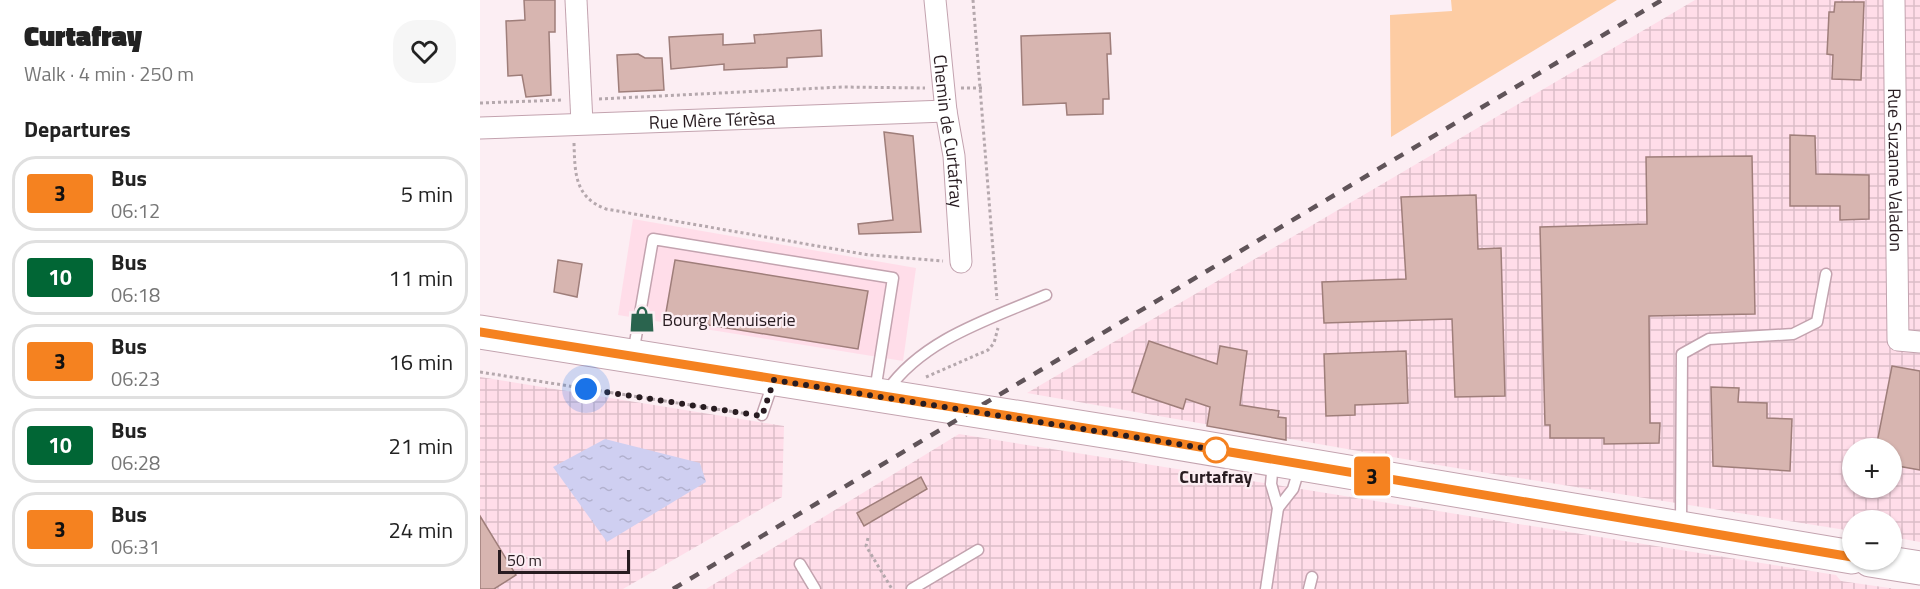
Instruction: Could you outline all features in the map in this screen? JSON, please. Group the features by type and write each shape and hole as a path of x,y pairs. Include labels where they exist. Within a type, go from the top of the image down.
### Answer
{"main road":[{"path":"480,332 1287,462 1842,555"},
{"path":"1902,565 1920,568"}],"street":[{"path":"576,0 581,100 577,123"},
{"name":"Chemin de Curtafray","path":"935,0 946,111 954,156 961,262"},
{"name":"Rue Suzanne Valadon","path":"1894,0 1898,340 1920,342"},
{"name":"Rue Mère Térèsa","path":"480,128 946,111"}],"lane":[{"path":"633,357 653,239 893,278 878,396"},
{"path":"1681,528 1682,354 1709,339 1794,334 1817,322 1826,274"},
{"path":"878,396 934,346 1046,295"},
{"path":"762,416 774,380"},
{"path":"1266,589 1278,508 1271,484 1287,462"},
{"path":"1278,508 1293,489 1287,462"},
{"path":"912,589 978,550"},
{"path":"800,564 815,589"},
{"path":"1309,589 1312,577"}],"path":[{"path":"917,380 988,350 998,333 982,88 973,0"},
{"path":"480,103 842,87 982,88"},
{"path":"577,123 575,177 582,193 594,205 869,255 961,262"},
{"path":"480,372 762,416"},
{"path":"868,538 866,546 892,589"}],"shaded area":[{"path":"1451,0 1617,0 1391,137 1390,15 1452,11"},
{"path":"1695,0 1920,0 1920,542 1902,539 1902,510 1842,510 1842,529 1450,467 1027,393"},
{"path":"633,219 916,268 903,361 618,315"},
{"path":"480,377 784,426 782,497 623,589 480,589"},
{"path":"959,434 1836,575 1841,581 1896,589 706,589"}],"water":[{"path":"605,439 700,463 706,482 607,542 553,467"}],"building":[{"path":"524,0 555,0 555,32 549,32 551,95 526,97 522,75 508,76 506,21 525,20"},
{"path":"1835,2 1864,2 1861,80 1832,79 1833,55 1827,54 1829,12 1834,12"},
{"path":"821,30 822,56 787,58 787,67 724,70 724,64 671,69 669,37 723,34 723,45 755,43 754,35"},
{"path":"1110,33 1111,54 1107,54 1109,99 1103,99 1103,114 1067,115 1066,103 1023,105 1021,36"},
{"path":"638,54 645,58 662,58 664,90 619,92 617,55"},
{"path":"884,132 913,136 921,232 859,234 858,224 893,220"},
{"path":"1790,135 1815,136 1816,174 1869,175 1869,219 1840,220 1840,206 1790,206"},
{"path":"1752,156 1755,314 1649,316 1650,423 1660,423 1659,443 1604,444 1604,438 1550,438 1550,425 1545,425 1540,227 1647,224 1646,157"},
{"path":"1476,195 1478,249 1501,248 1505,396 1455,397 1452,319 1324,323 1322,282 1406,279 1401,197"},
{"path":"558,260 582,264 577,297 554,292"},
{"path":"675,260 868,291 858,349 665,318"},
{"path":"1149,341 1217,364 1220,346 1247,351 1240,405 1279,411 1278,417 1286,418 1286,440 1207,426 1210,407 1186,399 1183,409 1132,392"},
{"path":"1406,351 1408,403 1355,405 1355,415 1326,416 1324,354"},
{"path":"1892,366 1920,371 1920,470 1902,467 1902,438 1878,438"},
{"path":"1711,387 1739,388 1738,402 1767,403 1767,418 1792,419 1790,471 1713,466"},
{"path":"921,477 927,489 864,526 857,513"},
{"path":"480,516 516,575 494,589 480,589"}],"railway":[{"path":"673,589 1662,0"}],"bus line":[{"name":"3","path":"480,332 1129,435 1842,555"}],"place":[{"name":"Bourg Menuiserie","path":"642,319"},
{"name":"Curtafray","path":"1216,450"}],"route":[{"path":"586,389 762,416 774,380 1216,450"}]}
